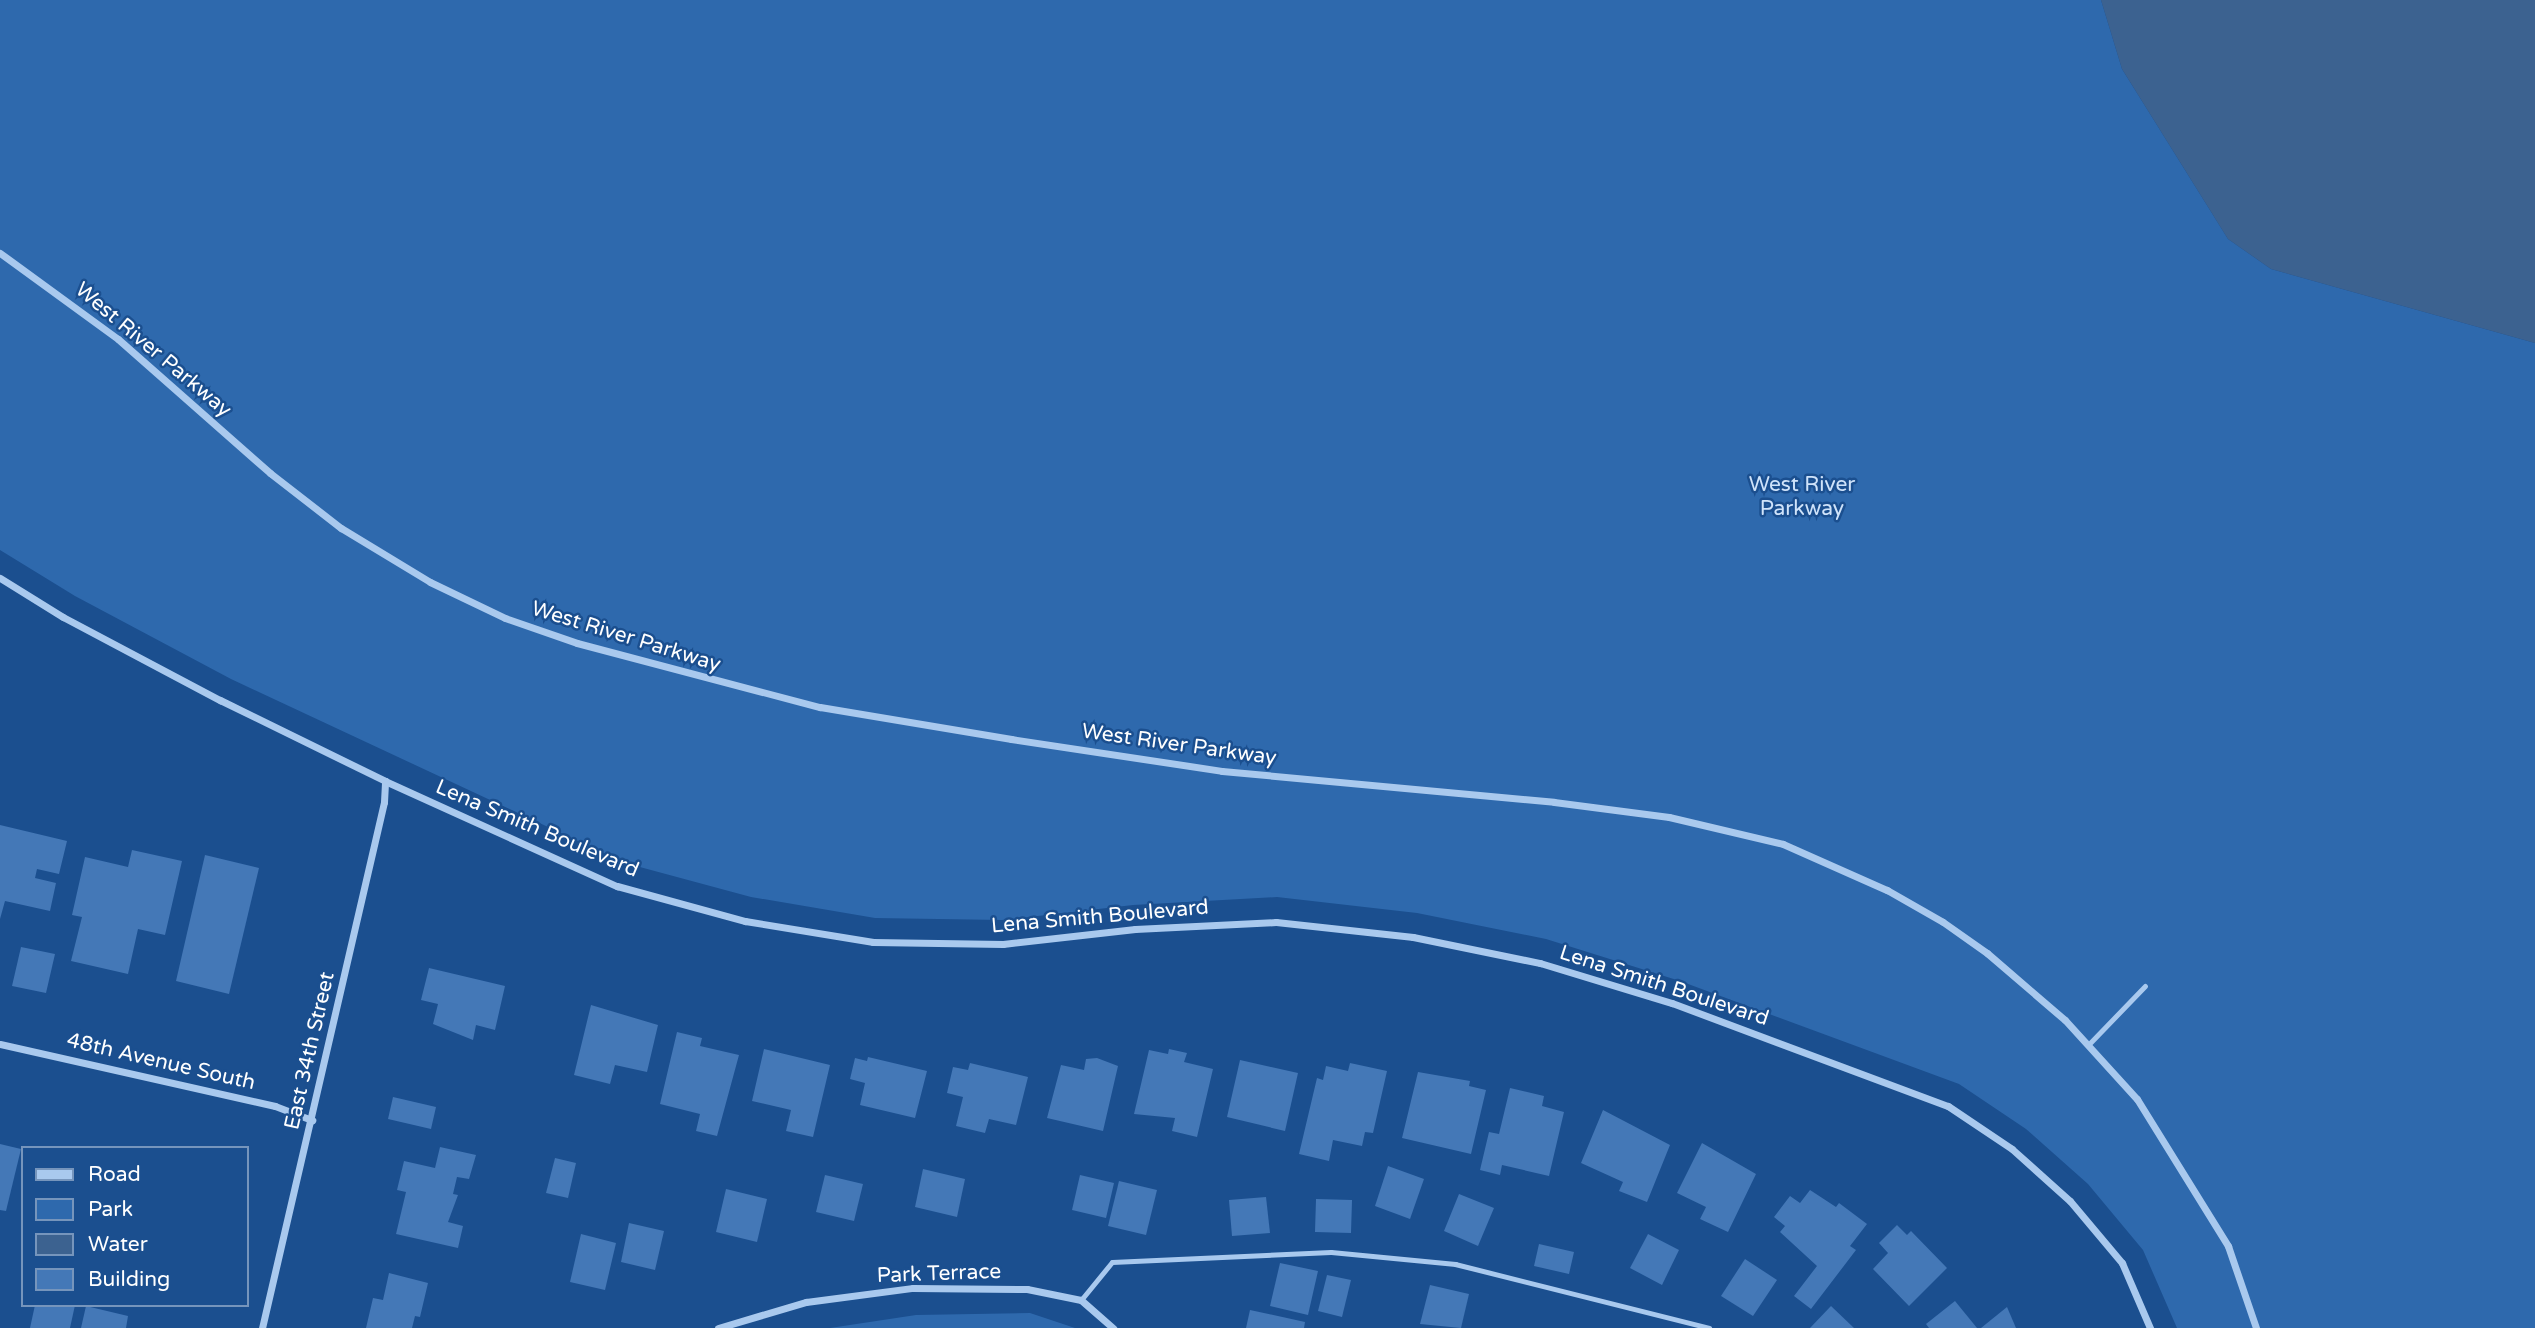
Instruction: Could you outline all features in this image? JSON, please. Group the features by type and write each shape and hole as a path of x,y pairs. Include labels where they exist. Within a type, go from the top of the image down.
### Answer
{"street":[{"name":"West River Parkway","path":"0,253 118,340 260,465 341,528 430,582 505,618 686,675 820,707 1222,771 1554,802 1669,817 1783,844 1944,922 2056,1012 2137,1099 2199,1195 2228,1246 2256,1328"},
{"name":"Lena Smith Boulevard","path":"0,578 63,617 220,701 385,781 617,886 745,921 873,942 1003,944 1135,929 1276,922 1413,937 1540,963 1672,1003 1948,1106 2012,1149 2070,1201 2122,1263 2150,1328"},
{"name":"East 34th Street","path":"262,1328 384,802 385,781"},
{"name":"48th Avenue South","path":"0,1044 275,1106 312,1120"},
{"name":"Park Terrace","path":"718,1328 806,1301 913,1288 1027,1289 1081,1300 1113,1328"}],"lane":[{"path":"2088,1045 2145,986"},
{"path":"1081,1300 1112,1262 1331,1252 1455,1264 1709,1328"}],"green space":[{"name":"West River Parkway","path":"0,0 2101,0 2122,69 2228,239 2271,269 2535,343 2535,1328 2177,1328 2143,1250 2088,1184 2026,1129 1959,1084 1680,981 1546,939 1417,913 1277,897 1133,905 1002,920 875,918 751,897 625,863 231,679 75,596 0,550"},
{"path":"1030,1313 1075,1328 830,1328 916,1315"}],"water":[{"path":"2101,0 2535,0 2535,343 2271,269 2228,239 2122,69"}],"building":[{"path":"0,825 67,841 59,874 37,869 35,878 56,883 50,911 5,901 0,919"},
{"path":"132,850 182,861 165,935 138,929 128,974 71,961 82,917 72,915 85,857 128,867"},
{"path":"205,855 259,868 229,994 176,981"},
{"path":"21,947 55,954 46,993 12,986"},
{"path":"429,968 505,986 495,1030 476,1025 473,1040 433,1024 438,1004 421,1000"},
{"path":"591,1005 658,1025 647,1072 615,1065 610,1084 574,1075"},
{"path":"677,1032 702,1038 700,1046 739,1055 717,1136 696,1131 700,1114 660,1104"},
{"path":"764,1049 830,1065 813,1137 786,1131 791,1110 752,1101"},
{"path":"1169,1049 1187,1053 1184,1062 1213,1069 1197,1137 1172,1131 1175,1118 1134,1114 1149,1050 1168,1054"},
{"path":"868,1057 927,1071 915,1118 860,1105 865,1083 850,1079 855,1058 867,1061"},
{"path":"1097,1058 1118,1066 1103,1131 1047,1118 1061,1065 1084,1070 1086,1059"},
{"path":"1240,1060 1298,1073 1285,1131 1227,1117"},
{"path":"970,1063 1028,1077 1016,1125 989,1119 985,1133 956,1126 963,1097 947,1093 953,1067 968,1070"},
{"path":"1350,1063 1387,1071 1373,1133 1365,1132 1362,1146 1333,1140 1329,1161 1299,1154 1317,1078 1323,1080 1326,1066 1348,1071"},
{"path":"1418,1072 1470,1081 1469,1086 1486,1090 1471,1154 1402,1138"},
{"path":"1510,1088 1544,1096 1542,1106 1564,1112 1549,1176 1502,1165 1500,1175 1480,1170 1489,1132 1499,1134"},
{"path":"393,1097 436,1107 431,1129 388,1119"},
{"path":"1603,1110 1670,1145 1647,1202 1619,1191 1623,1182 1581,1163"},
{"path":"1702,1143 1756,1174 1728,1232 1700,1219 1706,1207 1677,1193"},
{"path":"0,1144 21,1149 6,1211 0,1210"},
{"path":"440,1147 476,1155 469,1179 457,1177 453,1194 458,1195 448,1222 463,1226 458,1248 396,1234 406,1192 397,1190 404,1161 435,1168"},
{"path":"555,1158 576,1163 568,1198 546,1193"},
{"path":"1388,1166 1424,1179 1410,1219 1375,1206"},
{"path":"923,1169 965,1179 957,1217 915,1207"},
{"path":"825,1175 863,1184 854,1221 816,1212"},
{"path":"1080,1175 1114,1183 1106,1218 1072,1210"},
{"path":"1119,1181 1157,1190 1146,1235 1108,1226"},
{"path":"726,1189 767,1199 757,1242 716,1232"},
{"path":"1810,1190 1836,1207 1839,1203 1867,1224 1850,1246 1856,1250 1811,1309 1794,1296 1817,1266 1780,1232 1785,1226 1774,1217 1790,1196 1800,1203"},
{"path":"1459,1194 1494,1208 1478,1246 1444,1231"},
{"path":"1266,1197 1270,1233 1232,1236 1229,1200"},
{"path":"1316,1199 1352,1200 1351,1233 1315,1232"},
{"path":"629,1223 664,1231 655,1270 621,1262"},
{"path":"1897,1225 1907,1235 1911,1231 1947,1268 1909,1306 1873,1269 1888,1253 1879,1243"},
{"path":"581,1234 616,1243 605,1290 570,1282"},
{"path":"1648,1234 1679,1250 1662,1285 1630,1268"},
{"path":"1539,1244 1574,1252 1569,1274 1534,1266"},
{"path":"1745,1259 1777,1280 1753,1316 1721,1296"},
{"path":"1280,1263 1318,1271 1308,1315 1270,1306"},
{"path":"389,1273 428,1283 420,1317 415,1316 412,1328 366,1328 373,1298 383,1300"},
{"path":"1327,1275 1351,1280 1342,1317 1318,1311"},
{"path":"1430,1285 1469,1294 1461,1328 1420,1324"},
{"path":"1955,1301 1977,1328 1929,1328 1926,1324"},
{"path":"1831,1306 1854,1328 1810,1328"},
{"path":"35,1307 75,1307 70,1328 30,1328"},
{"path":"86,1307 128,1316 126,1328 81,1328"},
{"path":"2007,1307 2016,1328 1981,1328"},
{"path":"1250,1310 1305,1322 1304,1328 1246,1328"}]}
